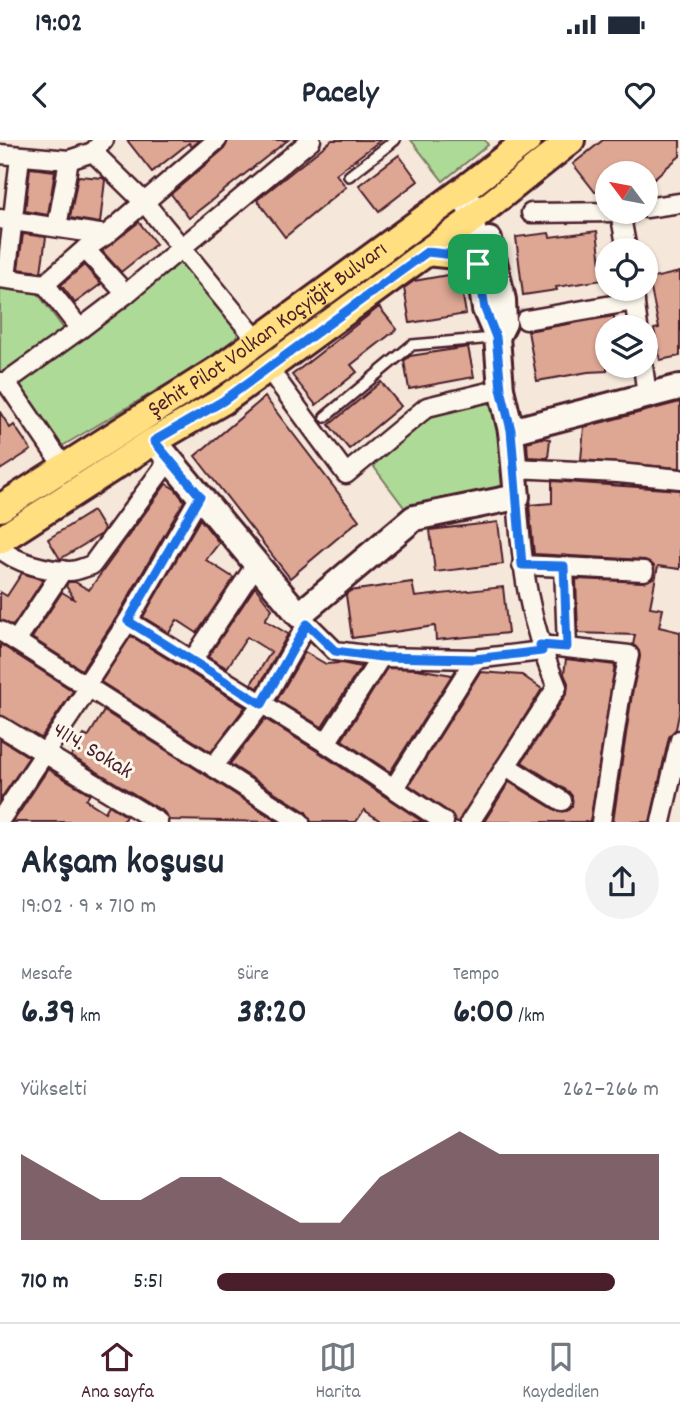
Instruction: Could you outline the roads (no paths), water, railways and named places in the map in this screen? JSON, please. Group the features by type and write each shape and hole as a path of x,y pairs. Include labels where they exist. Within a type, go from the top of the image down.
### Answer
{"main road":[{"name":"Şehit Pilot Volkan Koçyiğit Bulvarı","path":"1,505 222,367 528,140"},
{"name":"Şehit Pilot Volkan Koçyiğit Bulvarı","path":"0,540 162,450 223,401 477,216 571,140"},
{"path":"427,252 455,255 478,264"}],"street":[{"path":"45,284 217,140"},
{"path":"64,467 3,382 126,294 311,140"},
{"path":"80,329 45,284 3,278 12,151 69,160 98,146 257,340"},
{"path":"57,227 69,160"},
{"path":"466,188 503,300 504,323 496,337"},
{"path":"658,206 680,203"},
{"path":"531,213 595,212"},
{"path":"470,821 557,687 541,648 522,565 511,430 501,389 496,337 485,309 478,264 477,216"},
{"path":"7,220 106,235"},
{"path":"85,249 126,294"},
{"path":"526,320 608,301"},
{"path":"268,368 345,474 427,407 501,389"},
{"path":"645,378 647,395"},
{"path":"511,430 680,387"},
{"path":"0,548 8,556 63,570 73,571 92,565 162,450 303,620 335,651 381,657 475,659 541,648 567,647 629,655 601,821"},
{"path":"514,468 680,479"},
{"path":"0,820 46,753 128,621 200,496"},
{"path":"213,767 262,704 303,620 414,518 517,497"},
{"path":"192,661 257,563"},
{"path":"522,565 644,571"},
{"path":"564,566 567,647"},
{"path":"16,640 63,570"},
{"path":"128,621 326,743 444,821"},
{"path":"0,631 300,821"},
{"path":"326,743 381,657"},
{"path":"394,788 475,659"},
{"name":"4114. Sokak","path":"0,726 158,821"},
{"path":"661,821 680,740"},
{"path":"506,766 562,801"}],"lane":[{"path":"349,176 395,140"},
{"path":"325,417 412,345 496,337"}]}
